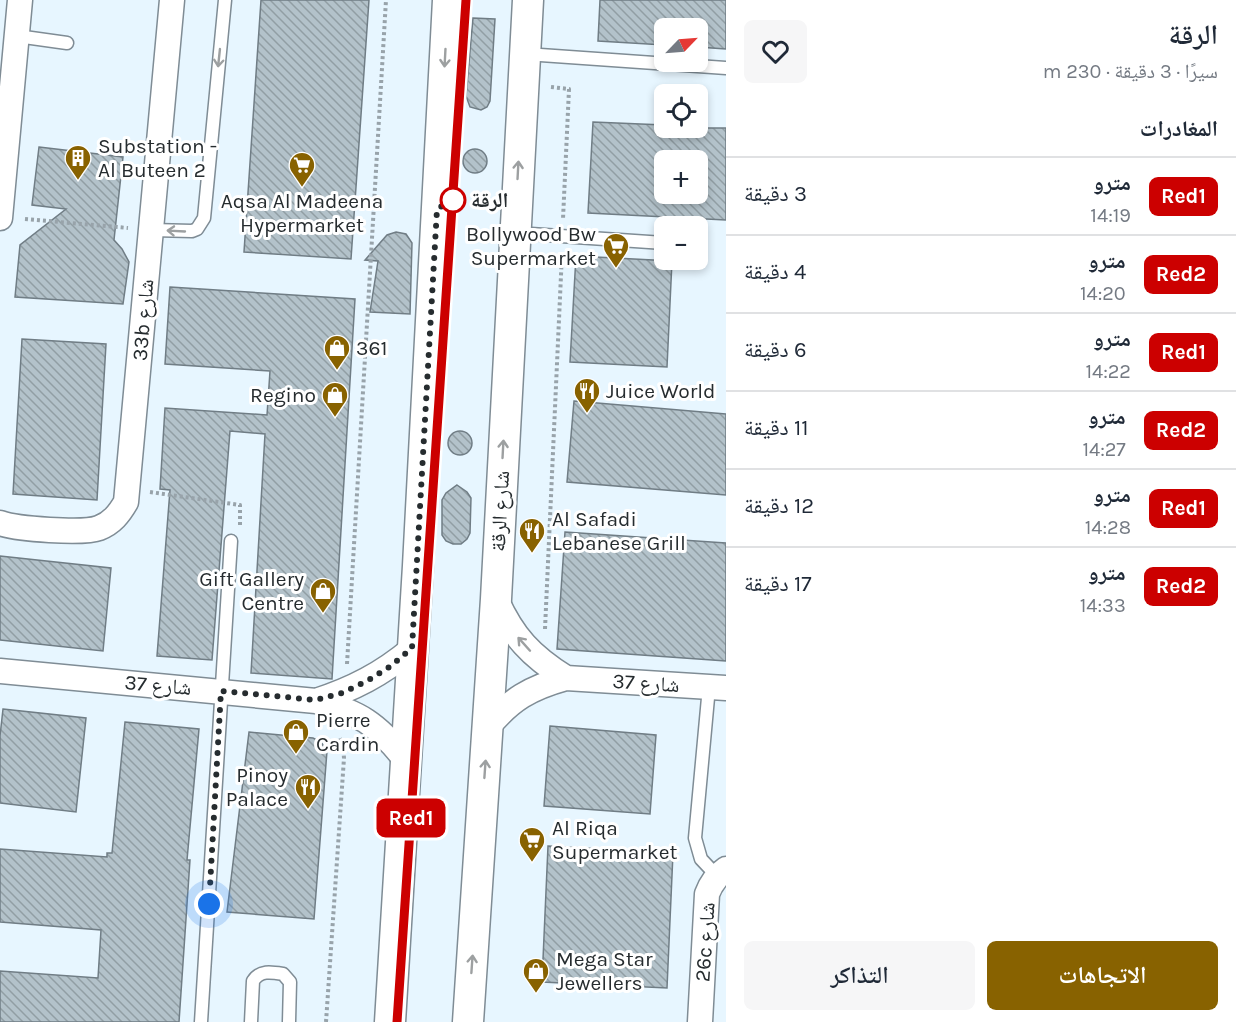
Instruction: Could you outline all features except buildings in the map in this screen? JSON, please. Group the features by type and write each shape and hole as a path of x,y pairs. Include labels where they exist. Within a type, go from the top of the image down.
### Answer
{"street":[{"path":"0,213 21,0"},
{"name":"33b شارع","path":"0,523 14,527 83,531 97,529 109,523 119,514 126,502 172,0"},
{"path":"390,1022 448,0"},
{"name":"شارع الرقة","path":"468,1022 496,599 528,0"},
{"name":"شارع 37","path":"496,599 523,645 543,664 566,678"},
{"name":"شارع 37","path":"316,700 342,693 367,681 391,666 412,648"},
{"name":"شارع 37","path":"0,671 316,700 342,707 367,720 388,738 405,759"},
{"name":"شارع 37","path":"488,728 502,710 521,695 543,684 566,678 718,688"},
{"name":"26c شارع","path":"699,1022 707,894 710,884 721,873"}],"lane":[{"path":"152,230 192,231 197,229 204,218 225,0"},
{"path":"17,36 67,43"},
{"path":"525,54 726,68"},
{"path":"515,233 654,242"},
{"path":"201,1022 231,541"},
{"path":"718,688 695,837 702,859 721,873"},
{"path":"251,1022 253,981 256,976 267,972 283,974 290,982 288,1022"}],"path":[{"path":"347,666 386,0"},
{"path":"543,664 569,89"},
{"path":"0,213 152,230"},
{"path":"326,1022 344,758 341,737 331,731"}],"metro line":[{"name":"Red1","path":"397,1022 466,0"}],"place":[{"name":"Substation - Al Buteen 2","path":"78,181"},
{"name":"Aqsa Al Madeena Hypermarket","path":"302,188"},
{"name":"الرقة","path":"453,200"},
{"name":"Bollywood Bw Supermarket","path":"616,269"},
{"name":"361","path":"337,371"},
{"name":"Juice World","path":"587,414"},
{"name":"Regino","path":"335,418"},
{"name":"Al Safadi Lebanese Grill","path":"532,554"},
{"name":"Gift Gallery Centre","path":"323,614"},
{"name":"Pierre Cardin","path":"296,755"},
{"name":"Pinoy Palace","path":"308,810"},
{"name":"Al Riqa Supermarket","path":"532,863"},
{"name":"Mega Star Jewellers","path":"536,994"}],"route":[{"path":"209,904 221,691 316,700 342,693 367,681 391,666 412,648 437,209 453,200"}]}
